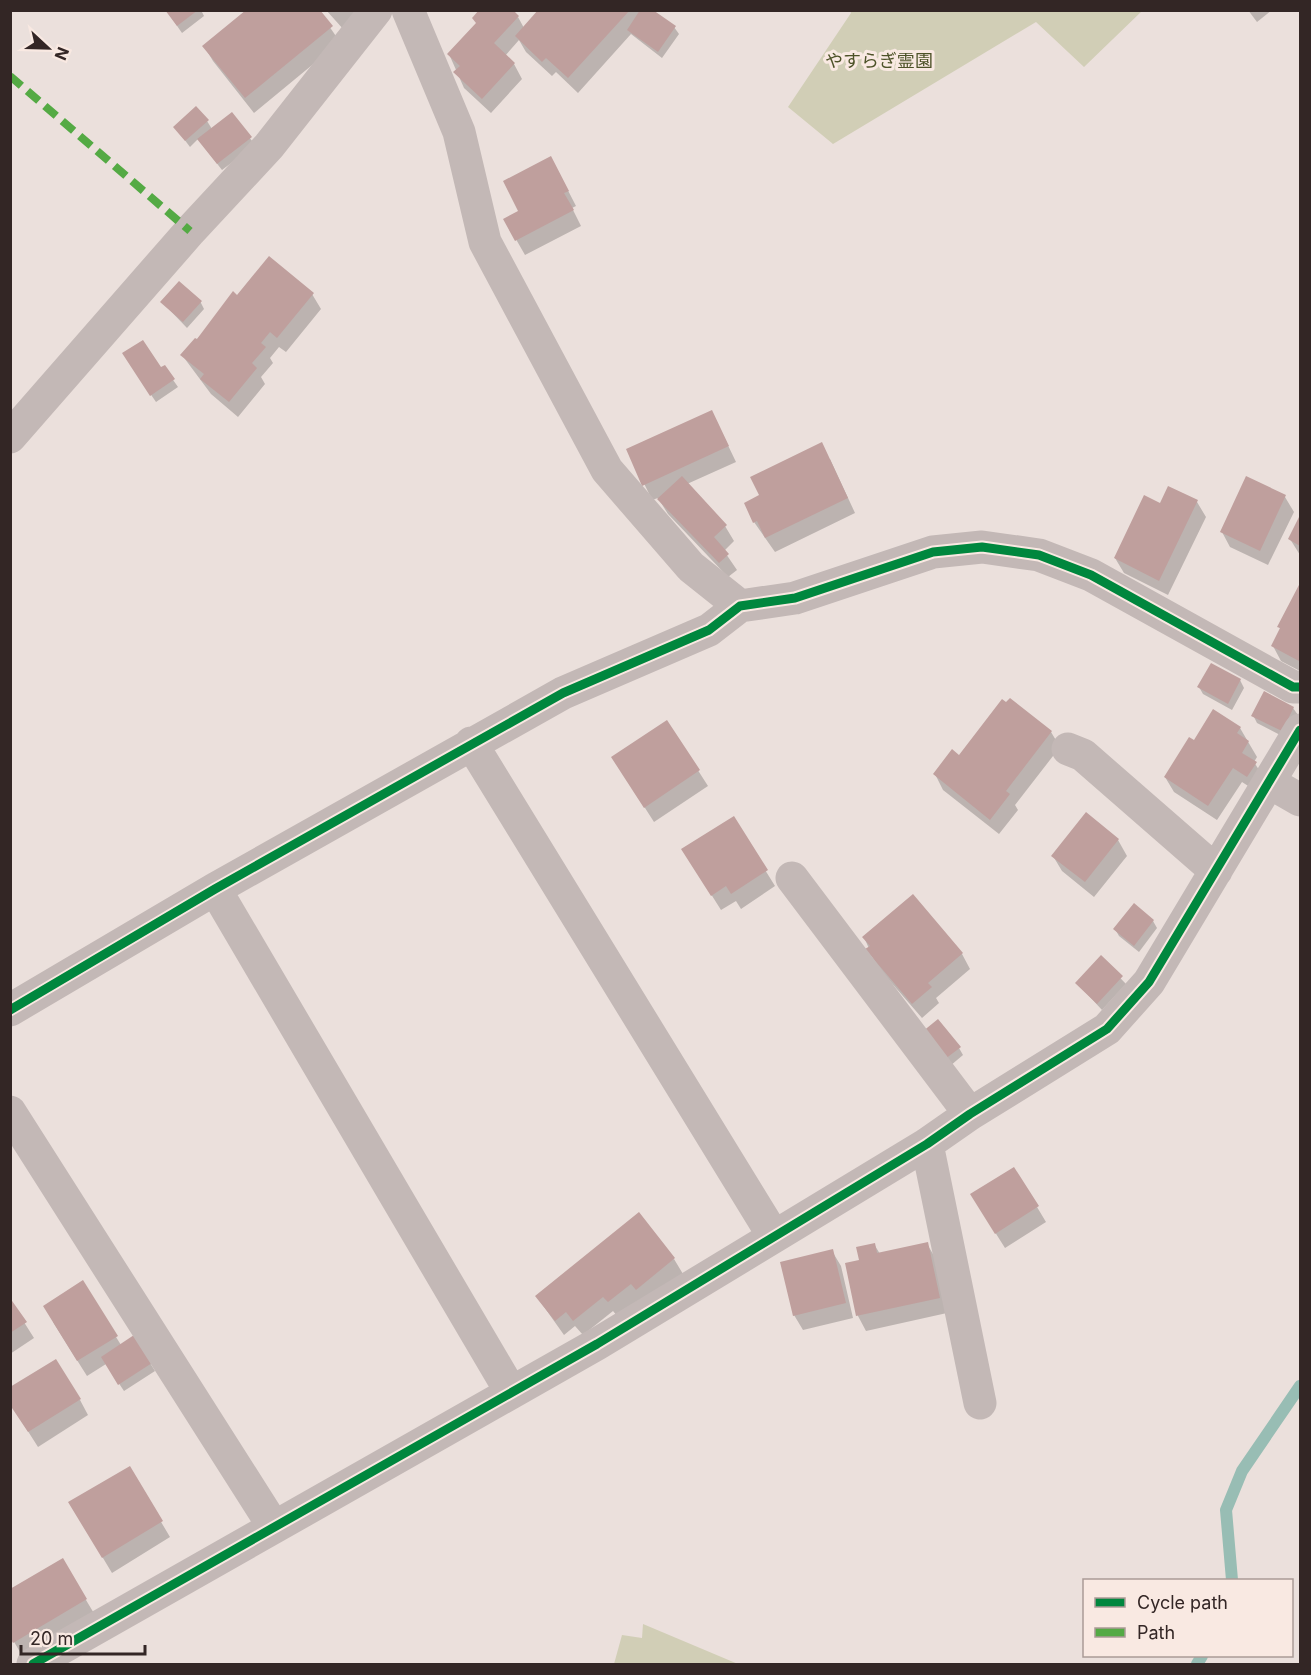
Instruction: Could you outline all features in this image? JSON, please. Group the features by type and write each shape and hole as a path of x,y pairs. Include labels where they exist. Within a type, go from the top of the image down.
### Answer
{"street":[{"path":"10,437 190,231 269,146 376,10"},
{"path":"408,10 459,132 485,242 607,470 691,567 740,606"},
{"path":"10,1010 215,889 563,693 709,630 740,606 795,598 933,552 982,547 1039,555 1091,575 1293,687 1300,687"},
{"path":"33,1665 597,1344 773,1235 927,1144 970,1114 1107,1029 1149,982 1300,730"},
{"path":"471,743 773,1235"},
{"path":"1068,749 1083,755 1216,871"},
{"path":"1269,782 1300,800"},
{"path":"792,878 970,1114"},
{"path":"215,889 511,1392"},
{"path":"10,1112 274,1527"},
{"path":"927,1144 980,1403"}],"green space":[{"name":"やすらぎ霊園","path":"850,11 1142,11 1084,67 1036,22 833,144 788,107 851,13"},
{"path":"643,1624 738,1664 614,1664 622,1635 642,1638"}],"building":[{"path":"165,10 198,10 177,26"},
{"path":"246,10 320,10 333,26 245,98 202,46"},
{"path":"479,10 513,10 519,16 494,43 515,63 482,99 453,72 460,66 447,54 476,23 472,18"},
{"path":"538,10 630,10 568,78 546,58 542,62 515,36"},
{"path":"640,10 653,10 676,26 658,52 627,30"},
{"path":"196,106 209,120 185,141 173,127"},
{"path":"232,112 252,137 217,164 197,139"},
{"path":"551,156 569,191 564,193 574,210 515,241 503,219 518,211 503,181"},
{"path":"269,256 314,293 277,338 270,332 261,343 266,347 252,363 257,368 229,402 200,379 204,374 180,355 195,338 197,339 233,291 237,295"},
{"path":"179,281 202,301 183,322 160,302"},
{"path":"143,340 161,367 165,365 175,379 150,396 122,353"},
{"path":"712,410 729,446 642,486 626,449"},
{"path":"822,442 848,498 765,538 757,521 753,523 744,503 759,495 750,477"},
{"path":"682,476 727,525 714,537 729,554 719,563 657,499"},
{"path":"1246,476 1286,495 1260,551 1220,532"},
{"path":"1168,486 1198,500 1159,581 1114,558 1144,495 1160,503"},
{"path":"1300,515 1300,546 1288,539"},
{"path":"1300,583 1299,661 1271,646 1280,628 1277,627"},
{"path":"1211,663 1241,679 1228,704 1197,687"},
{"path":"1264,691 1294,707 1282,731 1251,716"},
{"path":"1010,698 1052,731 1006,791 1010,794 990,820 933,774 952,749 959,755 1002,699 1006,702"},
{"path":"1213,709 1241,727 1237,733 1249,741 1242,753 1257,762 1247,777 1233,768 1208,806 1164,777 1189,737 1194,740"},
{"path":"667,720 700,770 644,808 611,757"},
{"path":"1086,812 1119,839 1085,882 1051,856"},
{"path":"734,816 768,870 731,894 726,886 711,896 681,849"},
{"path":"913,894 963,953 928,983 932,987 912,1004 865,949 870,946 862,937"},
{"path":"1134,903 1154,920 1134,946 1113,929"},
{"path":"1101,955 1123,976 1097,1004 1075,983"},
{"path":"938,1019 961,1047 945,1059 922,1032"},
{"path":"1014,1167 1039,1206 995,1234 970,1194"},
{"path":"639,1212 675,1258 636,1290 631,1284 608,1302 603,1297 573,1321 566,1312 555,1321 535,1296"},
{"path":"928,1242 940,1298 856,1316 845,1263 859,1260 856,1247 875,1243 877,1253"},
{"path":"833,1249 846,1303 793,1316 780,1262"},
{"path":"83,1280 118,1336 77,1361 43,1306"},
{"path":"10,1298 27,1322 10,1333"},
{"path":"134,1335 152,1363 118,1385 101,1357"},
{"path":"56,1359 81,1399 28,1432 10,1405 10,1387"},
{"path":"130,1466 163,1521 102,1558 68,1502"},
{"path":"63,1558 87,1599 13,1643 10,1638 10,1589"}],"waterway":[{"path":"1232,1579 1226,1510 1242,1471 1300,1386"},
{"path":"1197,1664 1201,1657"}],"marked path":[{"path":"10,76 190,231"}],"cycle path":[{"path":"10,1010 215,889 563,693 709,630 740,606 795,598 933,552 982,547 1039,555 1091,575 1293,687 1300,687"},
{"path":"33,1664 597,1344 927,1144 970,1114 1107,1029 1149,982 1300,730"}]}
